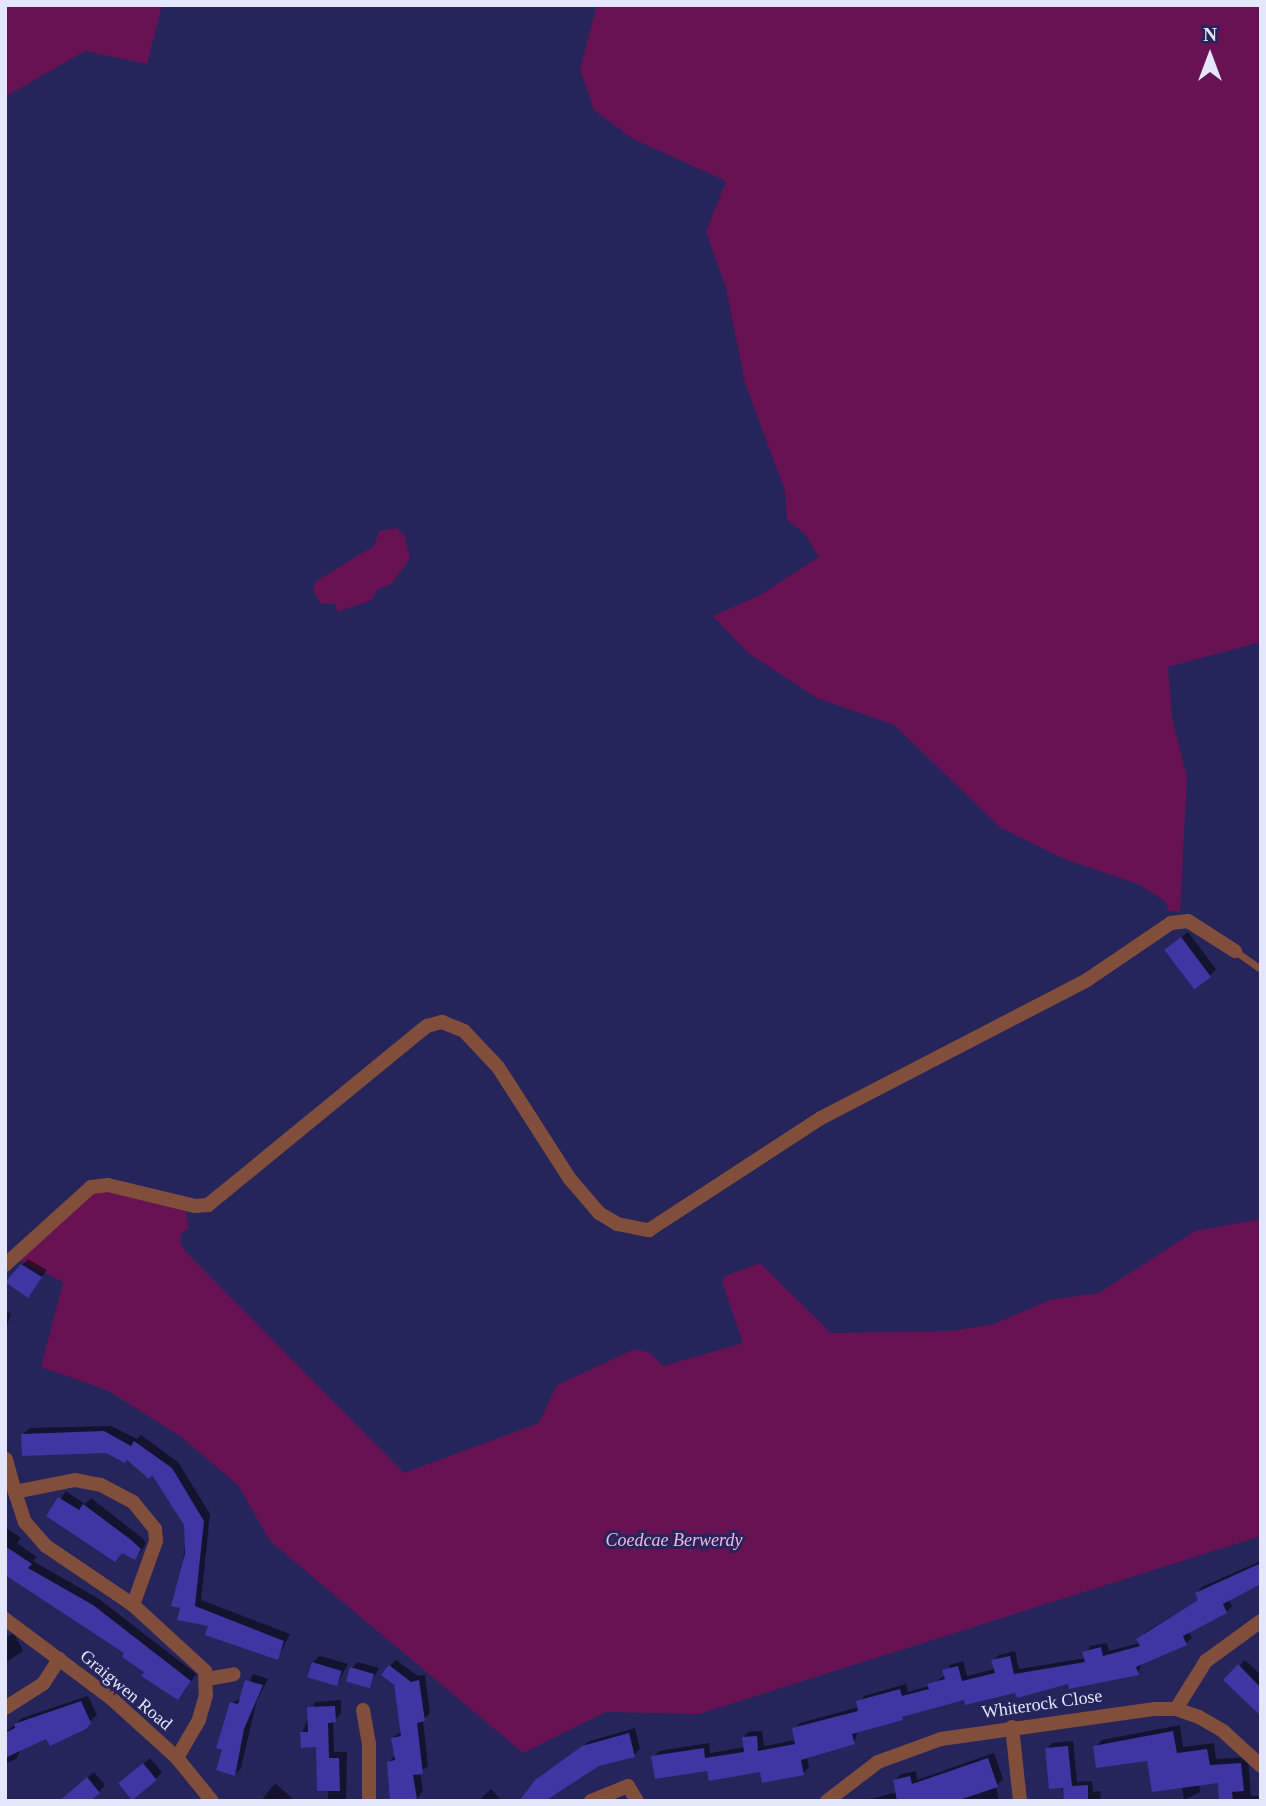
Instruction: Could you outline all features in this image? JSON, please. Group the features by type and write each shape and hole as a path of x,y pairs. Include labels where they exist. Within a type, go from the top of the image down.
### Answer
{"street":[{"path":"5,1265 91,1187 108,1185 195,1206 208,1205 427,1026 442,1022 464,1031 498,1067 570,1179 599,1213 617,1224 649,1230 821,1118 1087,980 1171,923 1188,921 1235,951"},
{"path":"6,1459 25,1522 46,1546 133,1605 196,1660 207,1679 199,1720 177,1758"},
{"path":"15,1492 75,1480 101,1485 133,1502 155,1529 156,1541 133,1605"},
{"name":"Graigwen Road","path":"5,1619 59,1659 177,1758 205,1799"},
{"path":"1261,1621 1206,1661 1176,1709 1223,1731 1261,1766"},
{"path":"5,1708 43,1684 59,1659"},
{"path":"207,1679 234,1674"},
{"name":"Whiterock Close","path":"827,1801 852,1778 908,1749 1012,1727 1176,1709"},
{"path":"363,1710 369,1743 369,1801"},
{"path":"1012,1727 1020,1801"},
{"path":"591,1801 628,1786 637,1801"}],"lane":[{"path":"1235,951 1261,969"}],"green space":[{"path":"5,5 162,5 147,64 85,51 5,97"},
{"path":"597,5 1261,5 1261,642 1168,667 1172,718 1187,777 1180,912 1169,911 1165,901 1138,884 1064,859 1001,828 894,725 817,698 748,653 713,616 760,595 819,557 805,534 787,520 785,491 745,383 726,288 706,232 726,181 633,139 594,110 580,69"},
{"path":"397,528 405,536 410,559 391,584 377,590 372,600 337,612 336,604 320,603 313,590 316,581 374,546 379,531"},
{"name":"Coedcae Berwerdy","path":"110,1190 186,1210 189,1228 181,1234 180,1243 186,1252 404,1473 539,1423 557,1385 635,1349 650,1353 663,1366 743,1343 722,1282 725,1276 760,1263 831,1333 952,1331 994,1324 1050,1300 1099,1293 1195,1231 1261,1219 1261,1536 699,1714 606,1712 523,1753 270,1541 238,1485 180,1436 107,1390 41,1367 63,1282 20,1260 93,1193"}],"building":[{"path":"1181,937 1211,977 1194,990 1164,950"},
{"path":"21,1264 42,1277 28,1298 5,1282"},
{"path":"104,1431 131,1446 134,1441 172,1468 204,1521 195,1606 284,1641 278,1660 205,1635 208,1626 177,1620 180,1608 171,1606 185,1554 184,1525 152,1475 149,1479 127,1460 125,1463 106,1453 22,1456 21,1434"},
{"path":"58,1497 79,1510 83,1504 130,1539 141,1549 135,1560 122,1553 115,1562 46,1516"},
{"path":"5,1546 32,1564 28,1568 93,1605 191,1681 178,1700 141,1676 144,1672 122,1657 124,1653 5,1575"},
{"path":"1261,1563 1261,1584 1223,1604 1227,1613 1183,1636 1187,1645 1136,1667 1139,1675 1069,1689 1068,1684 1017,1698 1015,1693 965,1705 964,1700 902,1717 903,1720 852,1734 855,1744 801,1760 804,1775 762,1783 760,1772 709,1781 707,1771 655,1779 651,1756 704,1748 705,1758 744,1752 742,1737 757,1736 758,1751 795,1744 792,1728 858,1711 856,1701 900,1689 902,1696 929,1689 927,1684 945,1679 942,1670 958,1666 962,1681 995,1673 991,1660 1010,1656 1014,1674 1085,1662 1082,1652 1101,1647 1103,1656 1140,1646 1136,1639 1198,1600 1195,1593"},
{"path":"312,1662 342,1671 337,1686 307,1677"},
{"path":"1238,1664 1261,1688 1261,1716 1223,1680"},
{"path":"389,1665 411,1682 419,1680 425,1721 417,1723 423,1774 413,1775 417,1799 390,1801 387,1762 395,1760 391,1738 401,1736 394,1685 381,1675"},
{"path":"350,1667 374,1674 370,1688 346,1681"},
{"path":"245,1680 263,1685 244,1729 235,1776 216,1770 222,1750 216,1748 230,1702 238,1704"},
{"path":"81,1701 91,1723 86,1729 50,1746 46,1739 5,1758 5,1733 15,1728 14,1724"},
{"path":"335,1706 336,1722 328,1723 329,1758 339,1758 340,1791 317,1791 316,1747 301,1748 300,1732 308,1732 307,1707"},
{"path":"1173,1731 1177,1753 1207,1749 1210,1765 1241,1763 1244,1791 1232,1792 1233,1801 1219,1801 1218,1783 1152,1792 1147,1761 1096,1768 1093,1746"},
{"path":"629,1733 635,1757 599,1766 545,1801 519,1801 535,1780 582,1746"},
{"path":"1068,1746 1072,1786 1088,1785 1088,1801 1064,1801 1063,1788 1049,1789 1045,1748"},
{"path":"988,1758 998,1787 956,1801 897,1801 893,1780 910,1776 912,1784"},
{"path":"143,1763 157,1780 132,1800 118,1783"},
{"path":"87,1777 100,1793 90,1801 59,1801"}]}
